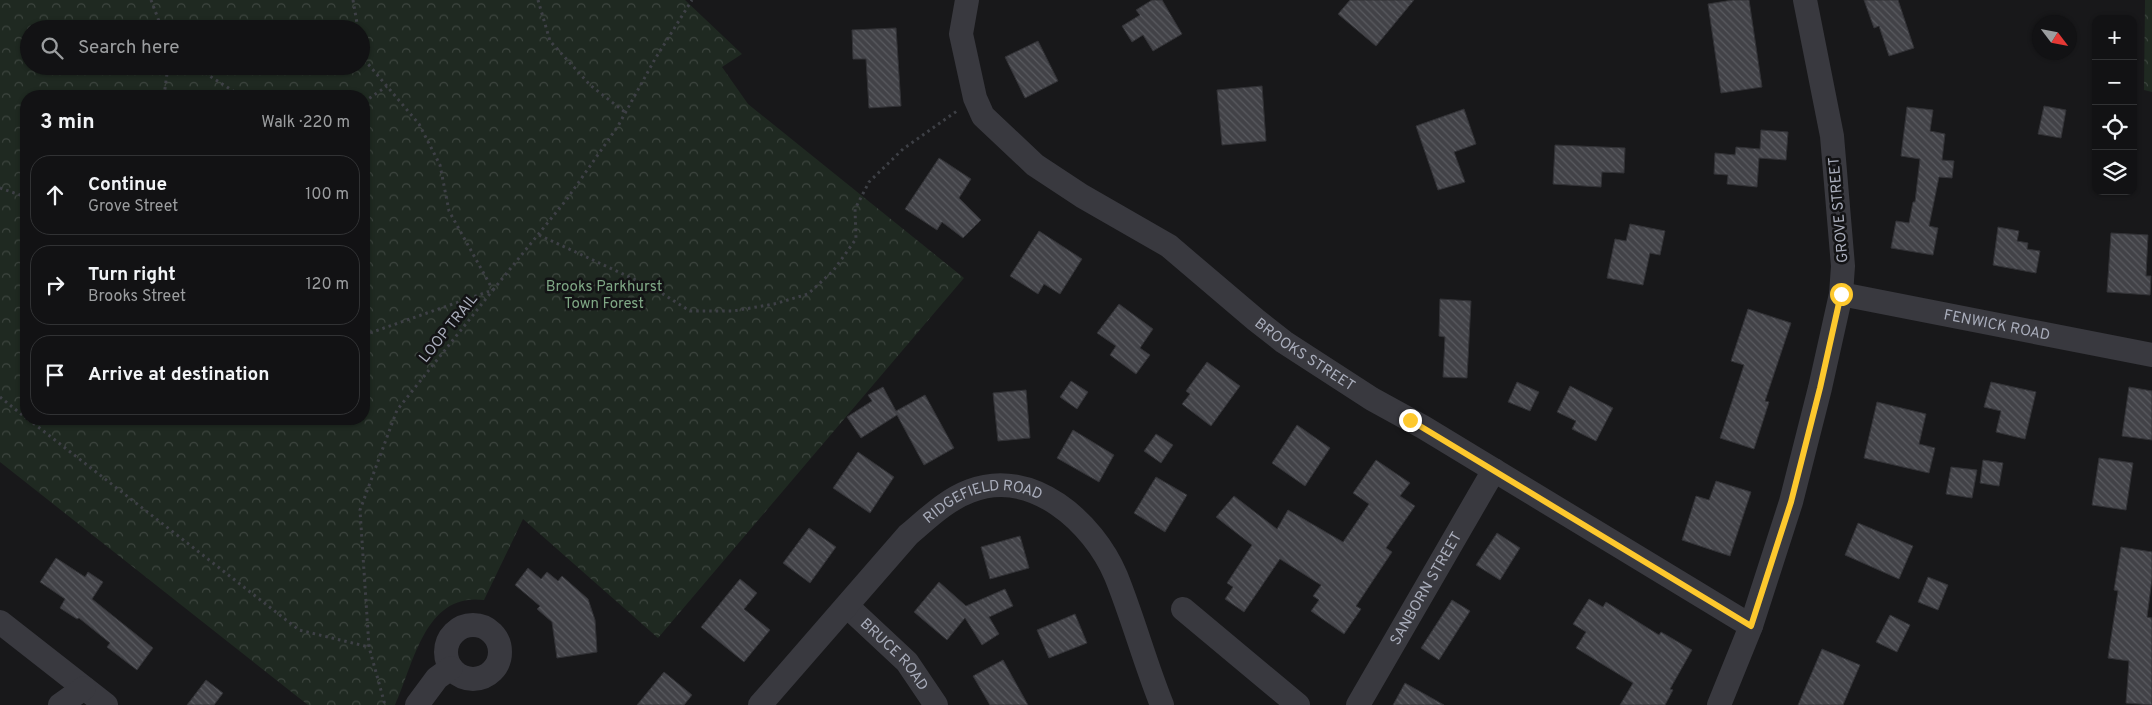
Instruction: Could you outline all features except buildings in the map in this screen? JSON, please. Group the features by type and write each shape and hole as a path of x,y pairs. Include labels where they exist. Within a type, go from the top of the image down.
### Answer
{"street":[{"name":"BROOKS STREET","path":"967,0 961,34 975,98 983,116 1035,165 1082,196 1169,246 1256,320 1299,352 1372,399 1423,427 1751,626"},
{"name":"GROVE STREET","path":"1719,705 1751,626 1791,502 1820,388 1841,294 1843,266 1832,136 1805,0"},
{"name":"FENWICK ROAD","path":"1841,294 2152,355"},
{"name":"SANBORN STREET","path":"1358,705 1494,470"},
{"name":"RIDGEFIELD ROAD","path":"760,705 908,536 948,503 969,491 1000,485 1029,490 1064,508 1082,524 1099,546 1115,575 1162,705"},
{"name":"BRUCE ROAD","path":"847,606 907,662 936,705"},
{"path":"1184,609 1298,705"},
{"path":"0,622 106,705"},
{"path":"417,705 437,678 451,668"},
{"path":"60,705 84,688"}],"path":[{"path":"151,0 159,20"},
{"path":"353,0 356,20"},
{"path":"538,0 550,41 590,85 626,113"},
{"path":"370,333 493,290 567,199 626,113 655,59 692,0"},
{"name":"LOOP TRAIL","path":"370,66 419,124 440,165 449,211 493,290 397,410 360,510 369,647 385,705"},
{"path":"165,90 167,75"},
{"path":"208,75 231,90"},
{"path":"370,98 387,86"},
{"path":"539,235 655,289 690,311 733,311 774,304 808,294 833,271 856,239 855,209 869,182 902,149 975,98"},
{"path":"0,188 20,195"},
{"path":"0,397 20,413"},
{"path":"36,425 299,630 369,647"}],"green space":[{"name":"Brooks Parkhurst Town Forest","path":"0,0 685,0 742,54 722,67 748,104 964,278 658,638 523,519 484,600 464,600 448,607 435,619 424,634 395,705 308,705 0,462"},
{"path":"2145,0 2152,0 2152,92 2144,90"}],"route":[{"path":"1410,420 1751,626 1791,502 1820,388 1841,294"}]}
